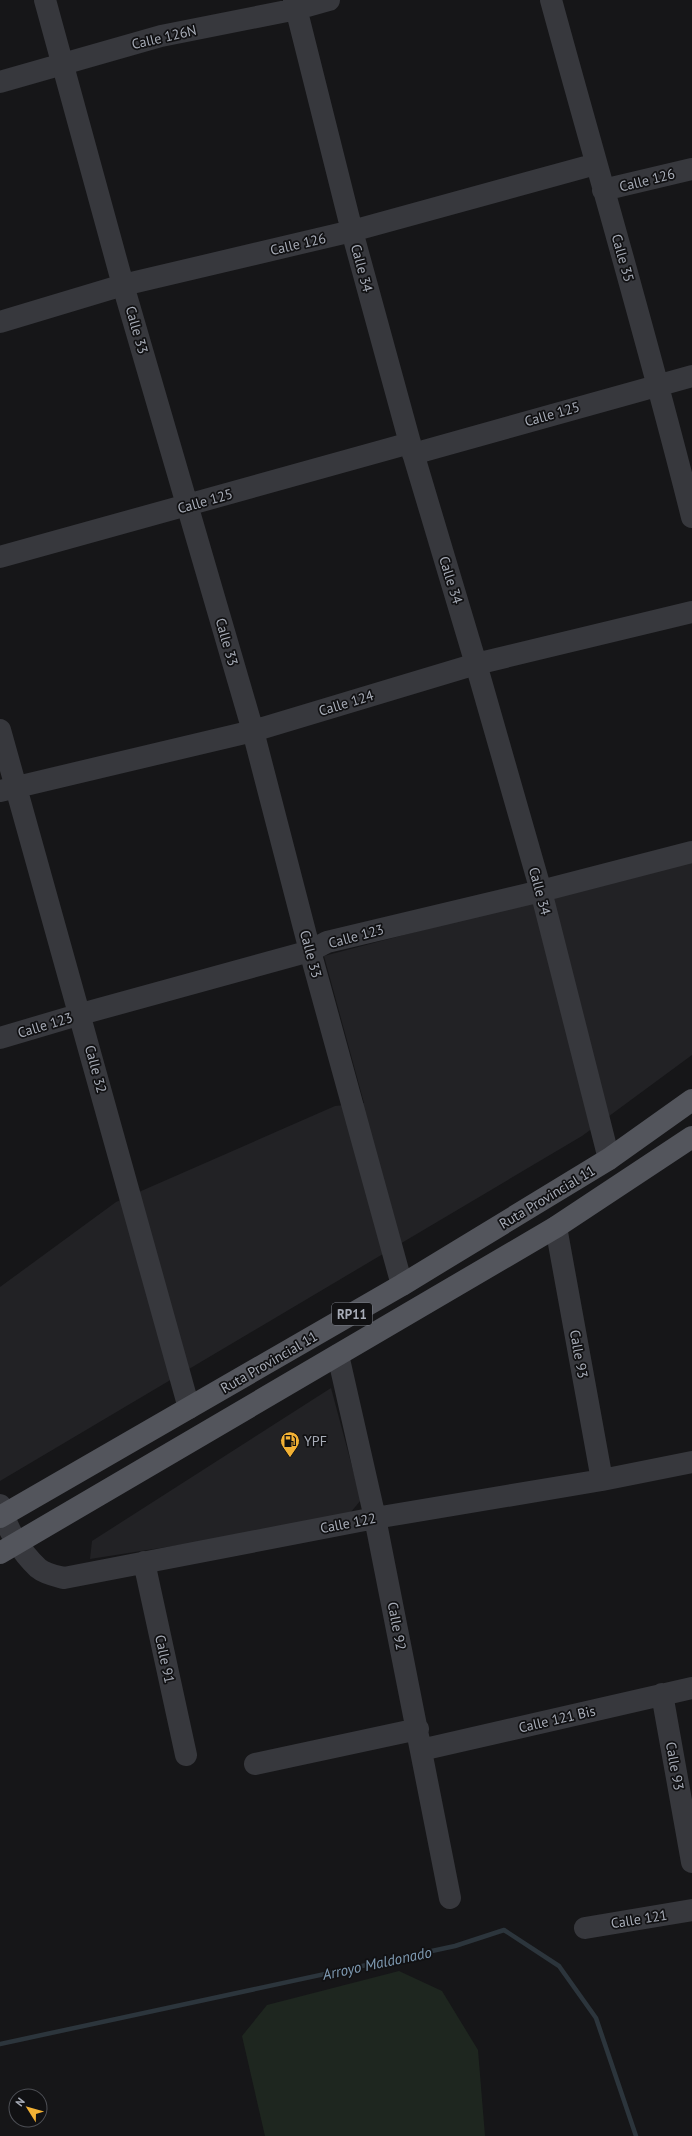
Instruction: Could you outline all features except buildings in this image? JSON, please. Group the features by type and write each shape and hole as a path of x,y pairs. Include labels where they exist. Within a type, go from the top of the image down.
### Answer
{"main road":[{"name":"Ruta Provincial 11","path":"1,1512 189,1408 402,1285 609,1159 692,1100"},
{"name":"Ruta Provincial 11","path":"9,1548 556,1228 692,1137"}],"street":[{"name":"Calle 33","path":"44,0 123,285 253,731 310,951 402,1285"},
{"name":"Calle 126N","path":"0,82 162,36 295,4 329,0"},
{"name":"Calle 35","path":"551,0 603,190 659,384 692,517"},
{"name":"Calle 34","path":"295,4 352,231 412,448 541,891 609,1159"},
{"name":"Calle 126","path":"0,322 123,285 352,231 596,164"},
{"name":"Calle 126","path":"603,190 692,169"},
{"name":"Calle 125","path":"0,557 188,506 692,376"},
{"name":"Calle 124","path":"8,789 253,731 476,664 692,612"},
{"name":"Calle 32","path":"0,730 8,789 80,1014 189,1408"},
{"name":"Calle 123","path":"0,1038 80,1014 310,951 327,942 541,891 692,852"},
{"name":"Calle 93","path":"556,1228 602,1480"},
{"name":"Calle 92","path":"338,1355 375,1518 418,1729 450,1898"},
{"name":"Calle 122","path":"1,1512 9,1548 39,1569 64,1578 375,1518 602,1480 692,1462"},
{"name":"Calle 91","path":"144,1562 186,1755"},
{"name":"Calle 121 Bis","path":"422,1750 692,1688"},
{"name":"Calle 93","path":"662,1694 692,1862"},
{"path":"255,1764 418,1729"},
{"name":"Calle 121","path":"586,1928 692,1910"}],"shaded area":[{"path":"692,859 692,1055 582,1136 0,1481 0,1287 116,1202 335,1106 364,1103 324,956"},
{"path":"331,1388 361,1500 345,1519 90,1559 92,1541"},
{"path":"399,1971 442,1991 478,2050 485,2136 265,2136 242,2036 267,2005"}],"waterway":[{"name":"Arroyo Maldonado","path":"0,2044 455,1946 504,1930 559,1966 596,2018 636,2136"}],"place":[{"name":"YPF","path":"290,1458"}]}
